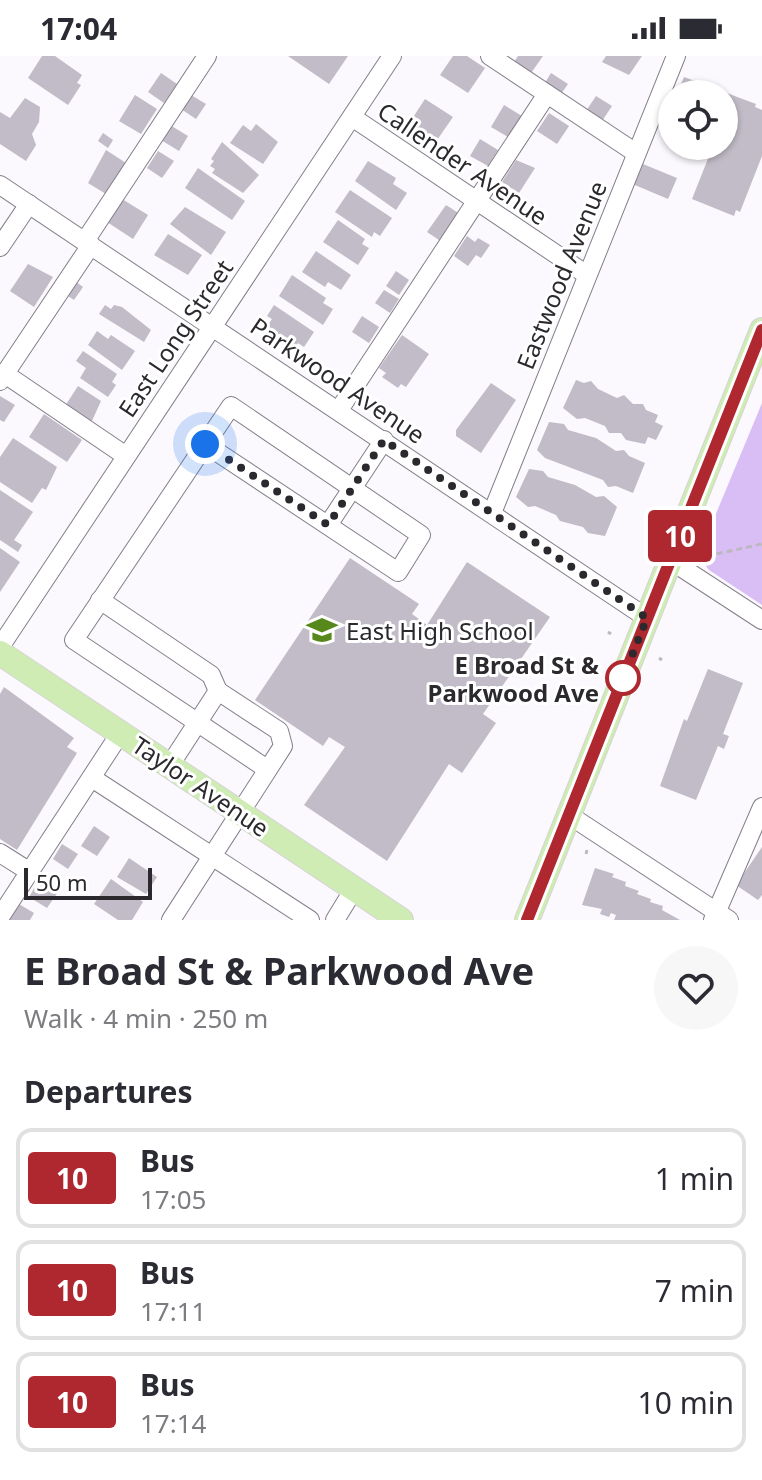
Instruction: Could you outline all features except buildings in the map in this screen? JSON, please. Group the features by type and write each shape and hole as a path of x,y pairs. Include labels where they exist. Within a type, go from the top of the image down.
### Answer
{"main road":[{"path":"527,920 762,330"},
{"name":"Taylor Avenue","path":"0,653 401,920"}],"street":[{"path":"126,456 2,377 207,56"},
{"name":"East Long Street","path":"0,647 392,56"},
{"path":"490,56 636,153"},
{"name":"Eastwood Avenue","path":"492,513 676,56"},
{"path":"339,410 547,94"},
{"name":"Callender Avenue","path":"352,117 587,275"},
{"name":"Parkwood Avenue","path":"0,185 647,618"},
{"path":"0,247 29,204"},
{"path":"205,444 398,572 421,535 231,406 205,444 100,600 74,640 267,769"},
{"path":"328,525 384,440"},
{"path":"670,560 762,620"},
{"path":"100,600 211,675 218,691 279,731 283,746 238,811 171,920"},
{"path":"170,765 218,691"},
{"path":"0,917 121,732"},
{"path":"92,778 310,920"},
{"path":"569,815 719,917 762,807"},
{"path":"0,853 30,872"},
{"path":"335,920 354,889"}],"path":[{"path":"707,556 762,544"}],"shaded area":[{"path":"762,403 762,605 709,570 701,560 703,545"}],"bus line":[{"name":"10","path":"527,920 762,330"}],"place":[{"name":"East High School","path":"322,630"},
{"name":"E Broad St & Parkwood Ave","path":"623,678"}],"route":[{"path":"205,444 328,525 384,440 647,618 623,678"}]}
